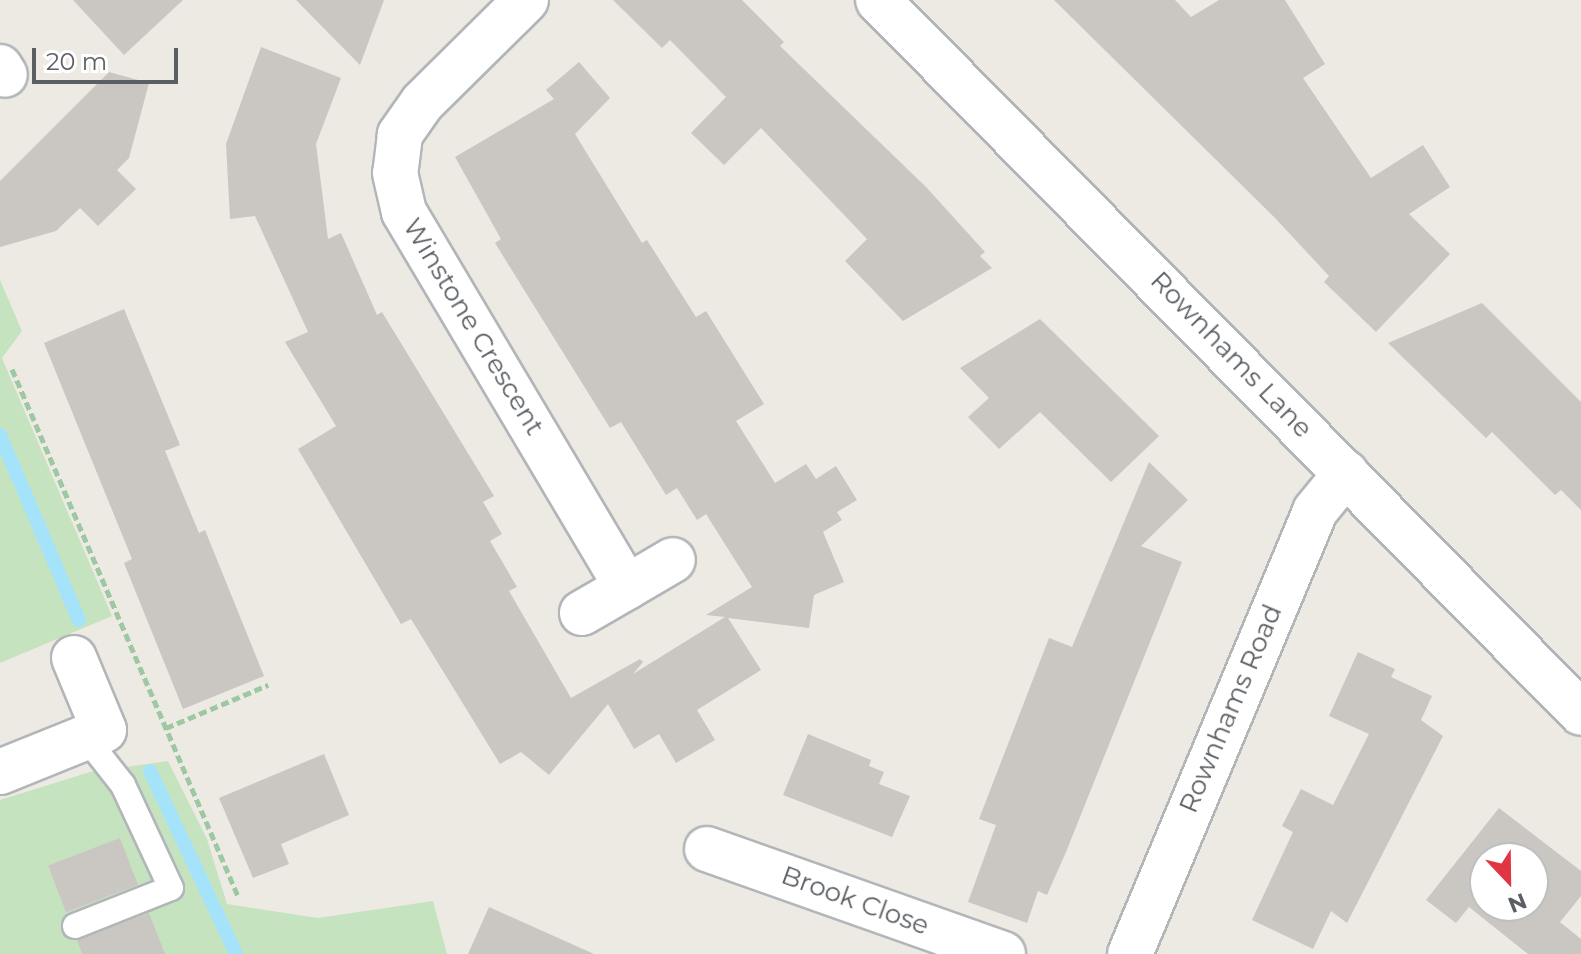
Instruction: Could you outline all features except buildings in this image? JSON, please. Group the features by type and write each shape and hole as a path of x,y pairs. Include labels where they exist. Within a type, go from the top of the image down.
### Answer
{"street":[{"name":"Winstone Crescent","path":"526,0 422,103 400,135 395,173 404,212 627,587"},
{"name":"Rownhams Lane","path":"878,0 1581,713"},
{"name":"Rownhams Road","path":"1130,954 1315,511 1346,473"},
{"path":"582,613 673,560"},
{"path":"0,772 104,730 74,658"},
{"name":"Brook Close","path":"707,849 1003,954"}],"lane":[{"path":"75,926 171,888 123,785 86,738"}],"path":[{"path":"12,369 238,896"},
{"path":"166,728 268,685"}],"green space":[{"path":"0,280 22,331 2,358 112,616 0,663"},
{"path":"168,761 207,839 227,904 318,918 433,901 447,954 0,954 0,800 90,772"}],"waterway":[{"path":"0,435 79,620"},
{"path":"150,771 236,954"}]}
